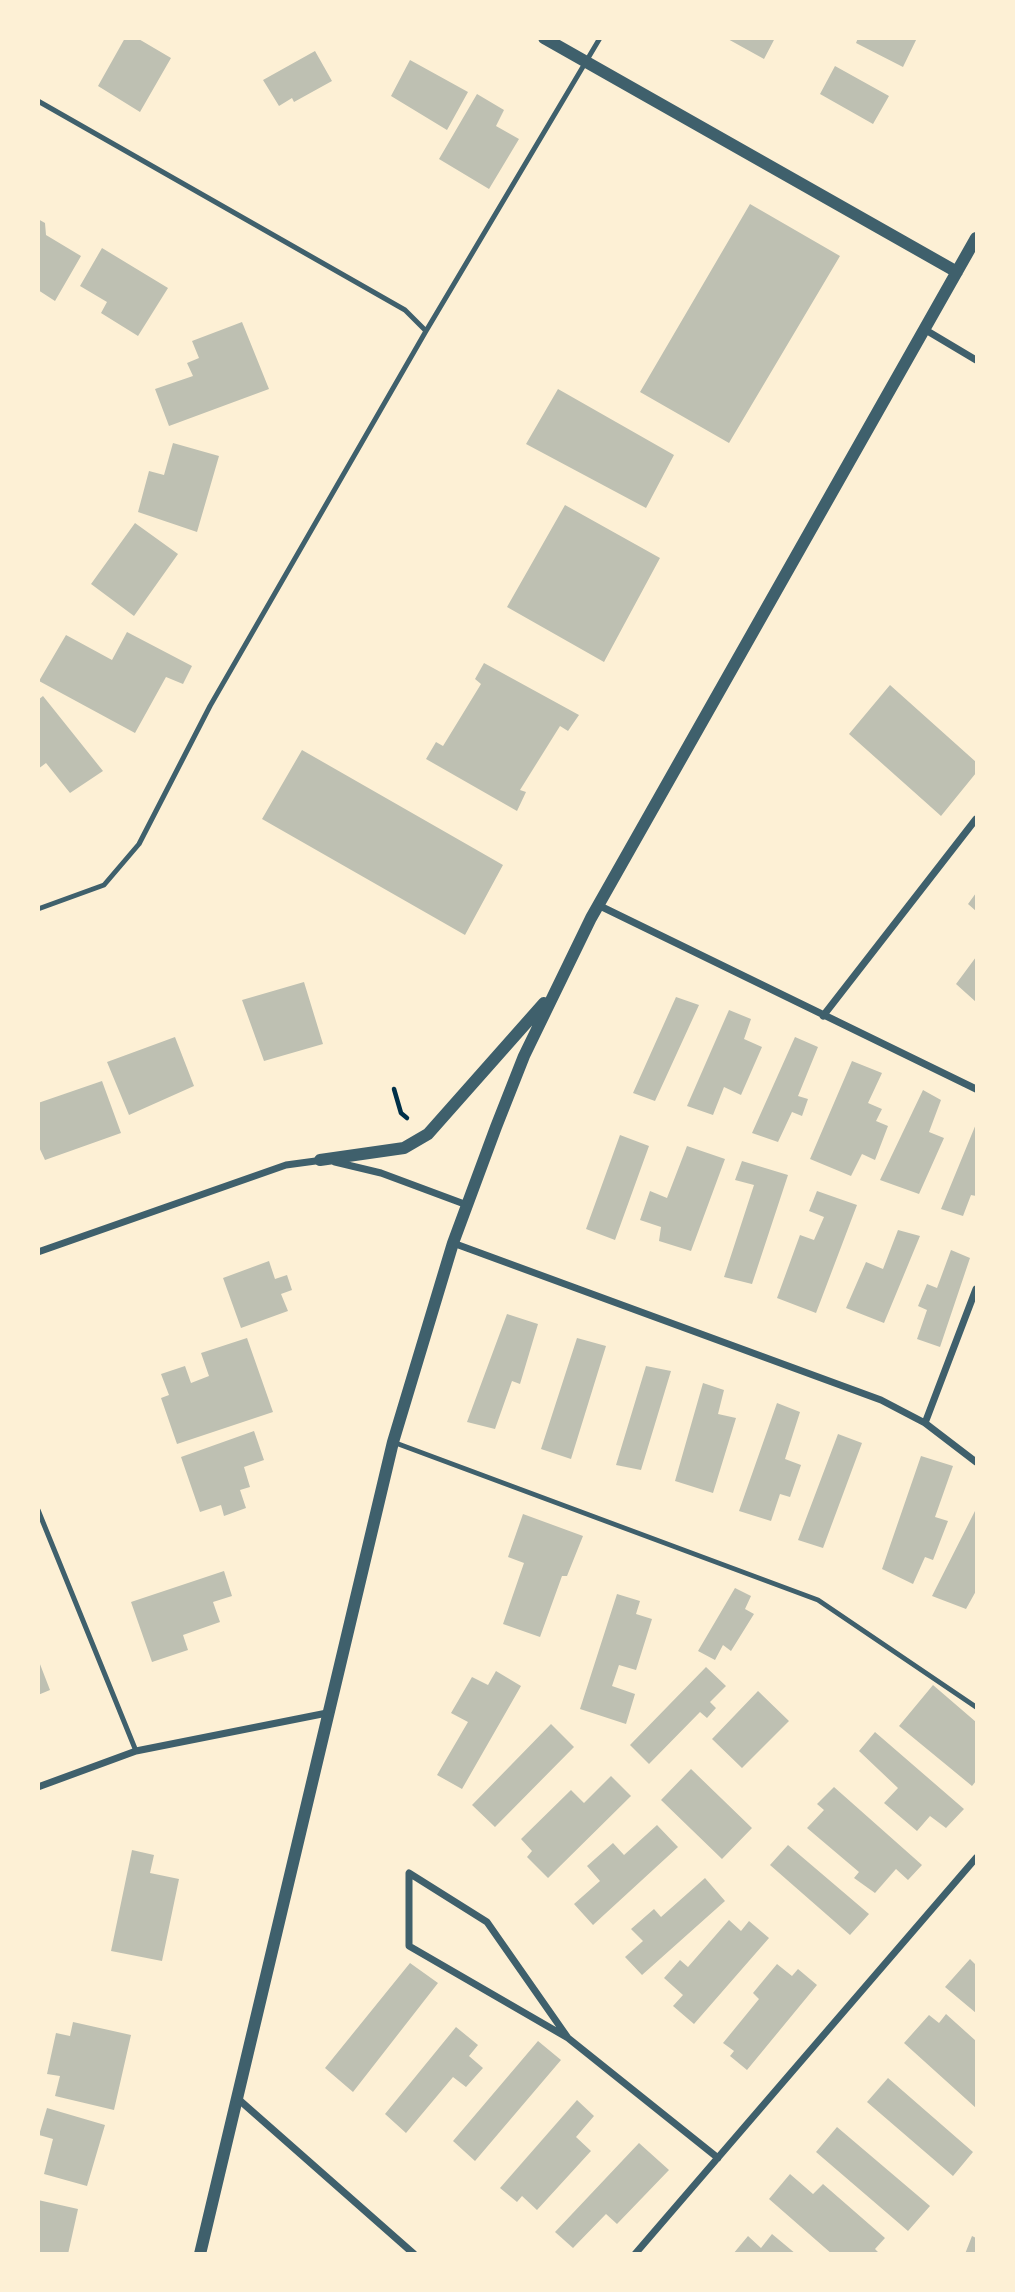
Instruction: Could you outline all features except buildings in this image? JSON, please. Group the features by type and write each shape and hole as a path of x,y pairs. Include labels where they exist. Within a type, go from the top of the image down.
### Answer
{"street":[{"path":"544,38 957,272"},
{"path":"200,2253 393,1442 453,1242 524,1056 598,905 976,238"},
{"path":"924,329 976,359"},
{"path":"823,1016 976,819"},
{"path":"598,905 976,1089"},
{"path":"38,1252 286,1165 404,1148 428,1134 554,993"},
{"path":"320,1160 381,1172 467,1205"},
{"path":"453,1242 881,1400 925,1423 976,1462"},
{"path":"925,1423 976,1289"},
{"path":"38,1787 136,1751 327,1713"},
{"path":"635,2253 976,1858"},
{"path":"568,2038 486,1922 409,1873 409,1946 568,2038 719,2158"},
{"path":"237,2098 414,2253"}],"lane":[{"path":"38,909 104,885 139,844 210,706 426,331 600,38"},
{"path":"38,101 405,310 426,331"},
{"path":"393,1442 818,1600 976,1707"},
{"path":"38,1510 41,1527 136,1751"}],"path":[{"path":"394,1089 401,1113 410,1120"}]}
